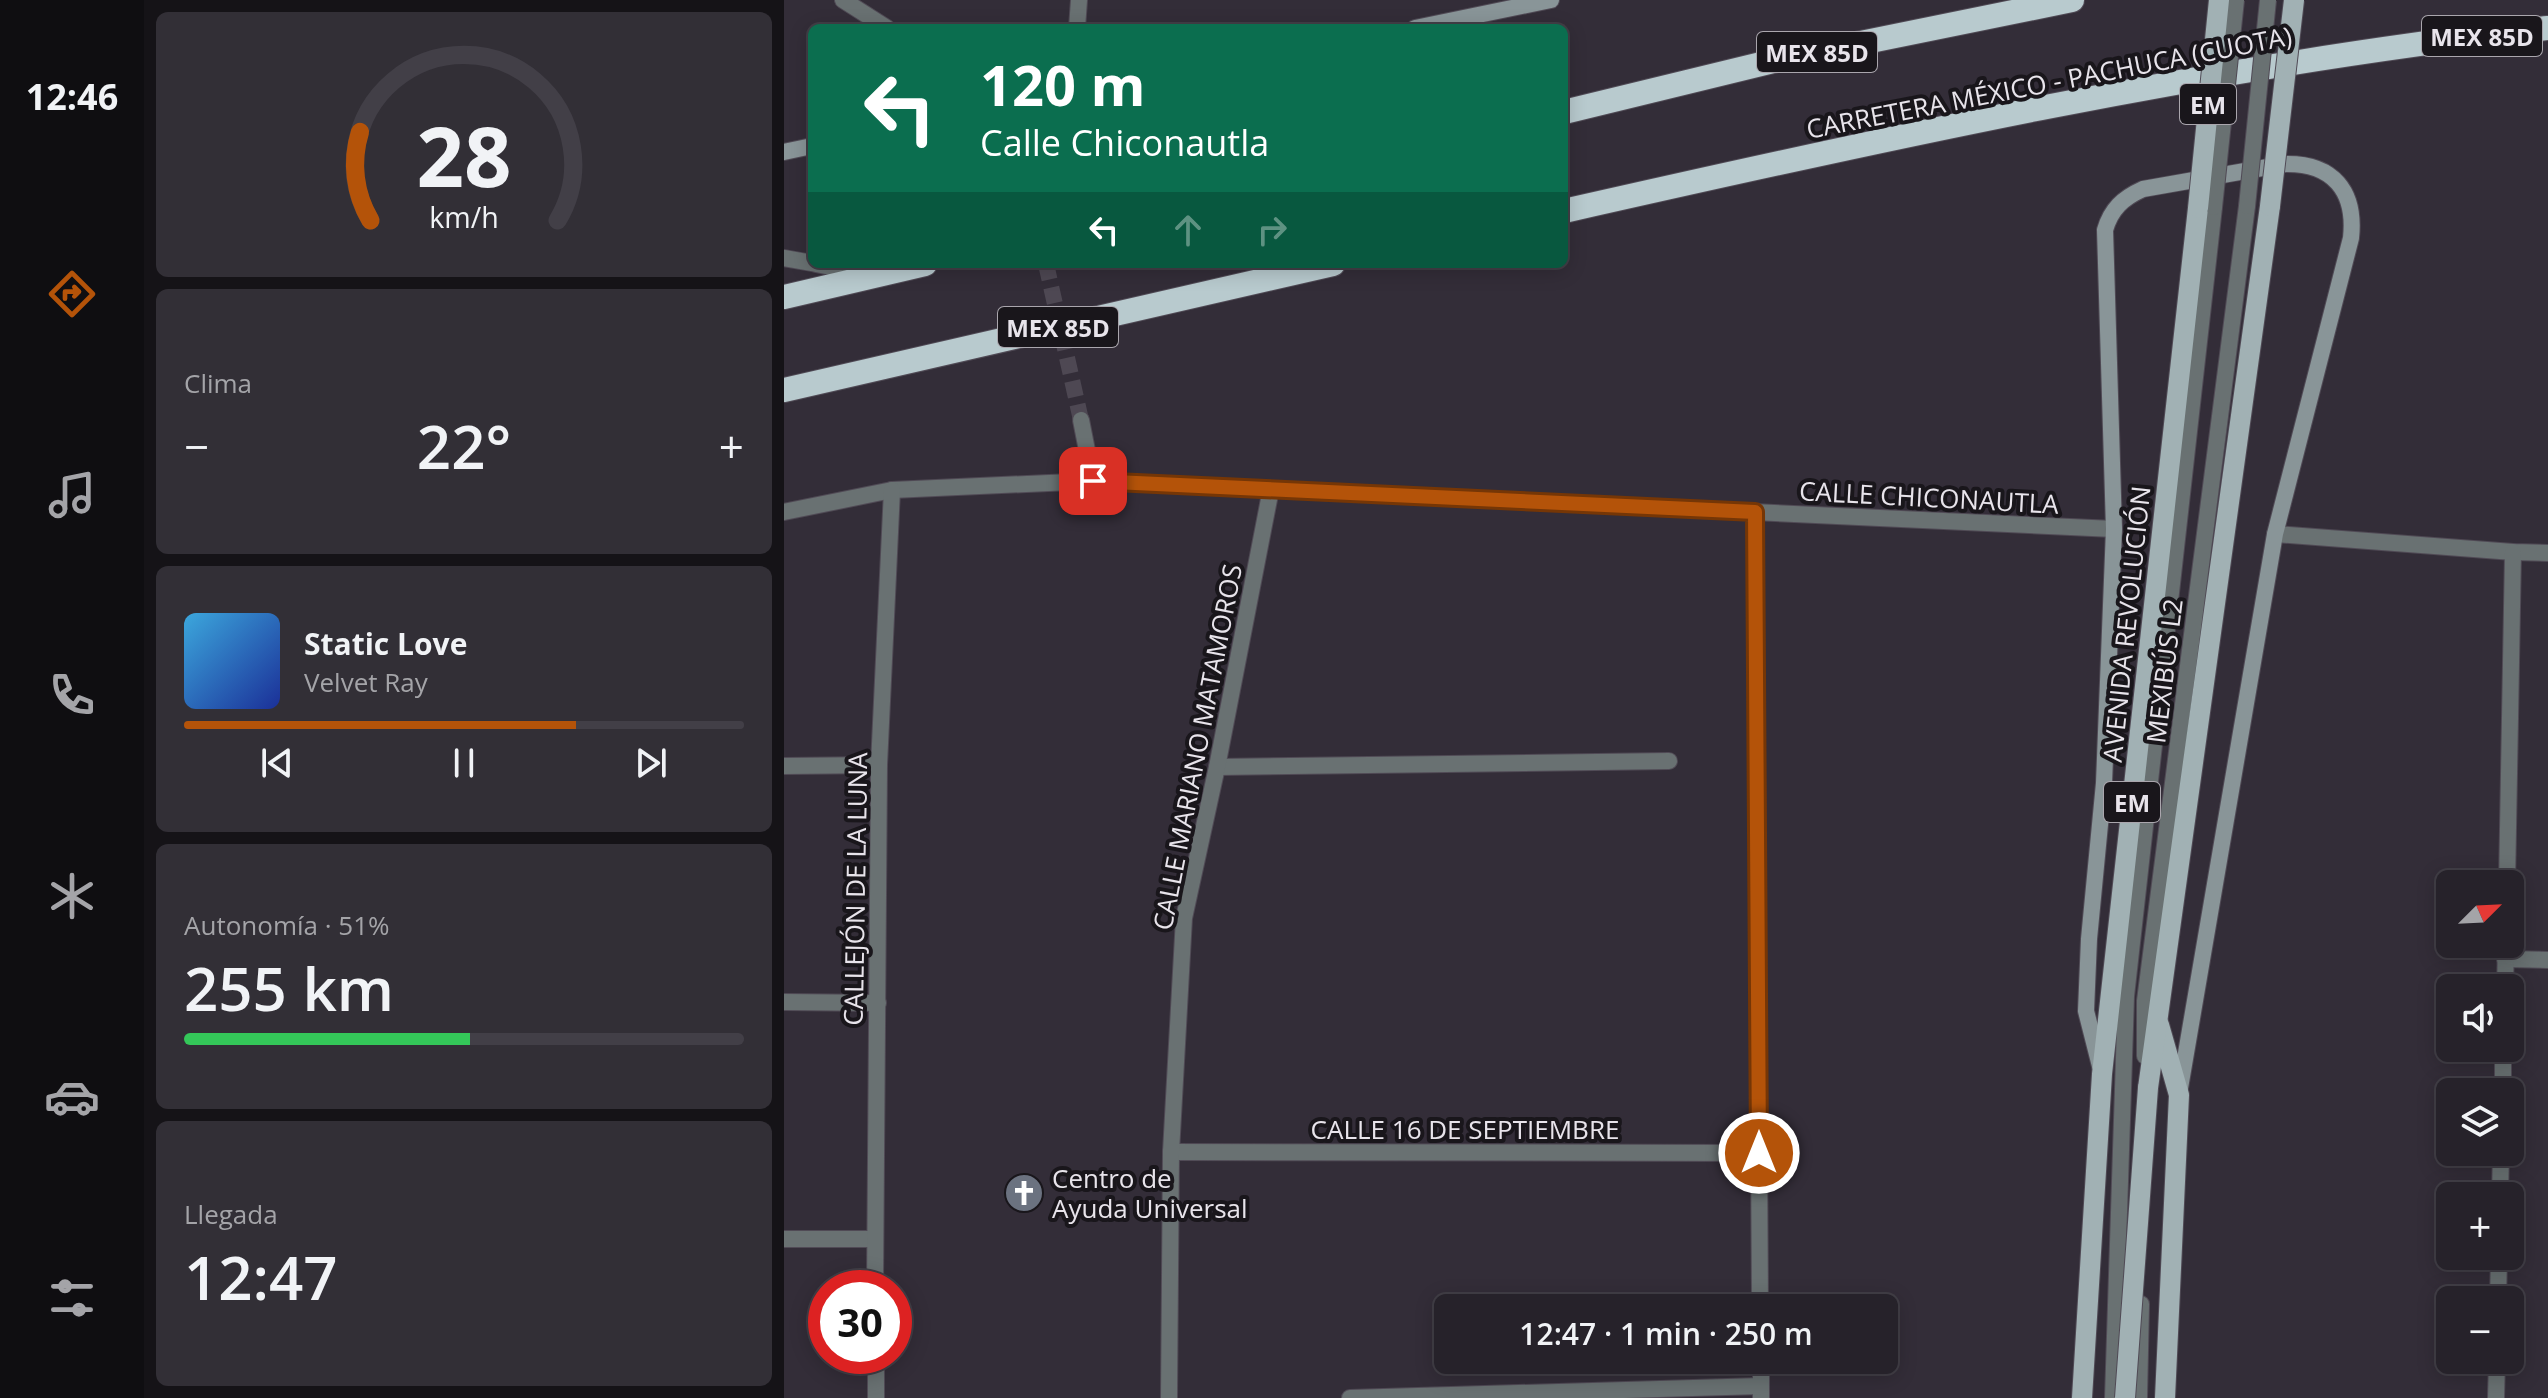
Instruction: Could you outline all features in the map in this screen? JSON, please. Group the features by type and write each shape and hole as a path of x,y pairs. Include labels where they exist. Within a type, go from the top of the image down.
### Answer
{"highway":[{"name":"MEX 85D","path":"1568,111 1782,59 2072,0"},
{"name":"CARRETERA MÉXICO - PACHUCA (CUOTA)","path":"1568,210 1924,130 2129,90 2416,43 2548,28"},
{"path":"784,297 906,268"},
{"name":"MEX 85D","path":"784,390 1316,268"}],"main road":[{"path":"1434,24 1551,0"},
{"name":"AVENIDA REVOLUCIÓN","path":"2082,1398 2102,1074 2206,208 2219,0"},
{"name":"EM","path":"2125,1398 2148,1088 2270,206 2294,0"},
{"path":"784,152 808,147"},
{"path":"2102,1074 2086,1011 2089,939 2104,783 2114,529 2104,243 2108,219 2127,196 2143,189 2285,164 2302,164 2319,168 2332,177 2350,202 2353,220 2275,534 2179,1095 2165,1398"},
{"path":"2157,1019 2179,1095"}],"street":[{"path":"843,0 881,24"},
{"path":"1077,24 1079,0"},
{"name":"MEXIBÚS L2","path":"2113,1398 2126,996 2206,208 2236,0"},
{"name":"MEXIBÚS L2","path":"2139,1398 2145,1001 2247,206 2268,0"},
{"path":"784,258 808,263"},
{"path":"836,268 874,275"},
{"path":"1081,420 1093,481"},
{"name":"CALLE CHICONAUTLA","path":"784,512 892,490 1093,481 2114,529"},
{"name":"CALLE MARIANO MATAMOROS","path":"1169,1398 1171,1152 1184,918 1271,489"},
{"name":"CALLEJÓN DE LA LUNA","path":"875,1270 879,765 892,490"},
{"path":"1755,512 1760,1294"},
{"path":"2275,534 2548,553"},
{"path":"2507,870 2513,552"},
{"path":"1217,767 1669,761"},
{"path":"784,766 879,765"},
{"path":"2524,956 2548,960"},
{"path":"784,1002 878,1003"},
{"name":"CALLE 16 DE SEPTIEMBRE","path":"1171,1152 1759,1153"},
{"path":"784,1239 875,1239"},
{"path":"876,1374 876,1398"},
{"path":"2496,1398 2497,1374"},
{"path":"1350,1398 1761,1392"}],"tunnel":[{"path":"1047,268 1081,420"}],"place":[{"name":"Centro de Ayuda Universal","path":"1024,1193"}],"route":[{"path":"1093,481 1755,512 1759,1153"}]}
